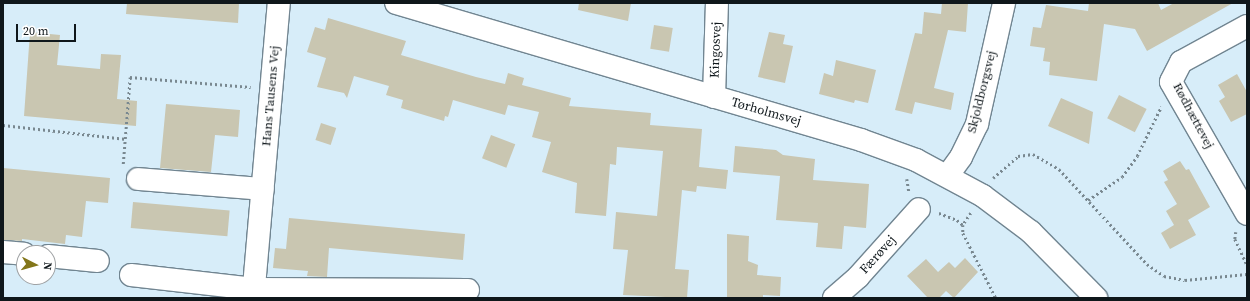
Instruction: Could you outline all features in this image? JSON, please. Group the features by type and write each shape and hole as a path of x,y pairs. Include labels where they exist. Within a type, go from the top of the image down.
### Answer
{"street":[{"name":"Hans Tausens Vej","path":"254,293 279,3"},
{"name":"Kingosvej","path":"714,97 717,3"},
{"name":"Skjoldborgsvej","path":"948,176 961,157 977,124 1004,3"},
{"name":"Tørholmsvej","path":"399,4 861,140 916,160 983,196 1031,232 1096,298"},
{"name":"Rødhættevej","path":"1247,26 1181,62 1171,82 1247,214"},
{"path":"138,179 263,189"},
{"name":"Færøvej","path":"834,298 858,277 919,209"},
{"path":"3,252 16,253"},
{"path":"56,257 98,261"},
{"path":"131,274 254,293 468,290"}],"path":[{"path":"138,179 122,178 130,77 272,88"},
{"path":"1088,200 1122,177 1137,156 1171,82"},
{"path":"3,125 126,139"},
{"path":"996,298 963,233 963,226 1000,169 1024,153 1043,158 1059,169 1147,264 1164,276 1185,280 1247,274"},
{"path":"916,160 906,183 919,209 949,216 963,226"}],"building":[{"path":"127,3 239,3 238,23 126,14"},
{"path":"579,3 631,3 628,21 578,10"},
{"path":"942,3 968,3 966,32 948,30 934,88 954,93 951,110 915,102 912,114 895,110 915,33 922,34 924,12 941,14"},
{"path":"1089,3 1158,3 1161,10 1174,3 1233,3 1147,51 1135,29 1104,24 1097,81 1049,75 1050,62 1043,61 1045,48 1030,46 1033,27 1041,28 1046,5 1088,11"},
{"path":"328,18 406,41 401,55 505,84 508,73 524,78 522,85 571,98 569,106 651,113 650,125 702,129 699,167 728,170 726,189 697,186 696,192 682,190 675,269 689,270 687,298 623,295 628,250 613,249 616,212 657,216 663,151 617,147 616,165 610,164 606,216 575,213 577,183 542,172 551,142 532,137 539,112 508,105 505,115 453,100 448,117 445,116 444,121 401,108 403,100 386,95 389,86 354,76 347,98 344,93 317,87 326,58 307,52 315,27 325,30"},
{"path":"654,25 673,28 669,52 650,49"},
{"path":"30,32 60,35 57,65 100,69 101,54 121,55 117,99 137,101 136,126 24,116"},
{"path":"769,32 785,35 783,44 793,46 785,83 758,77"},
{"path":"836,60 876,70 868,103 855,100 854,103 819,94 824,73 833,76"},
{"path":"1237,74 1247,92 1247,114 1231,122 1219,101 1225,97 1218,85"},
{"path":"1119,95 1147,109 1135,132 1107,118"},
{"path":"1061,98 1093,112 1089,144 1048,126"},
{"path":"166,104 240,110 238,137 215,135 211,172 160,168"},
{"path":"321,123 336,128 331,145 315,140"},
{"path":"491,135 515,144 506,168 482,158"},
{"path":"735,146 776,150 783,155 815,159 813,180 869,184 866,228 844,226 842,249 816,247 818,223 776,220 780,176 733,172"},
{"path":"1180,161 1186,170 1189,169 1210,207 1188,220 1196,235 1170,249 1161,233 1174,225 1166,211 1177,204 1164,182 1168,180 1163,171"},
{"path":"3,168 110,178 108,203 86,201 82,237 66,235 65,244 22,239 22,241 3,240"},
{"path":"133,202 230,210 227,236 131,228"},
{"path":"289,218 465,234 463,260 329,248 327,277 307,276 308,271 273,268 275,248 286,249"},
{"path":"727,234 749,236 748,261 758,265 757,275 781,277 780,296 763,295 763,298 727,298"},
{"path":"965,258 978,272 954,298 946,291 939,298 928,298 907,276 926,259 938,272 949,262 955,268"}]}
